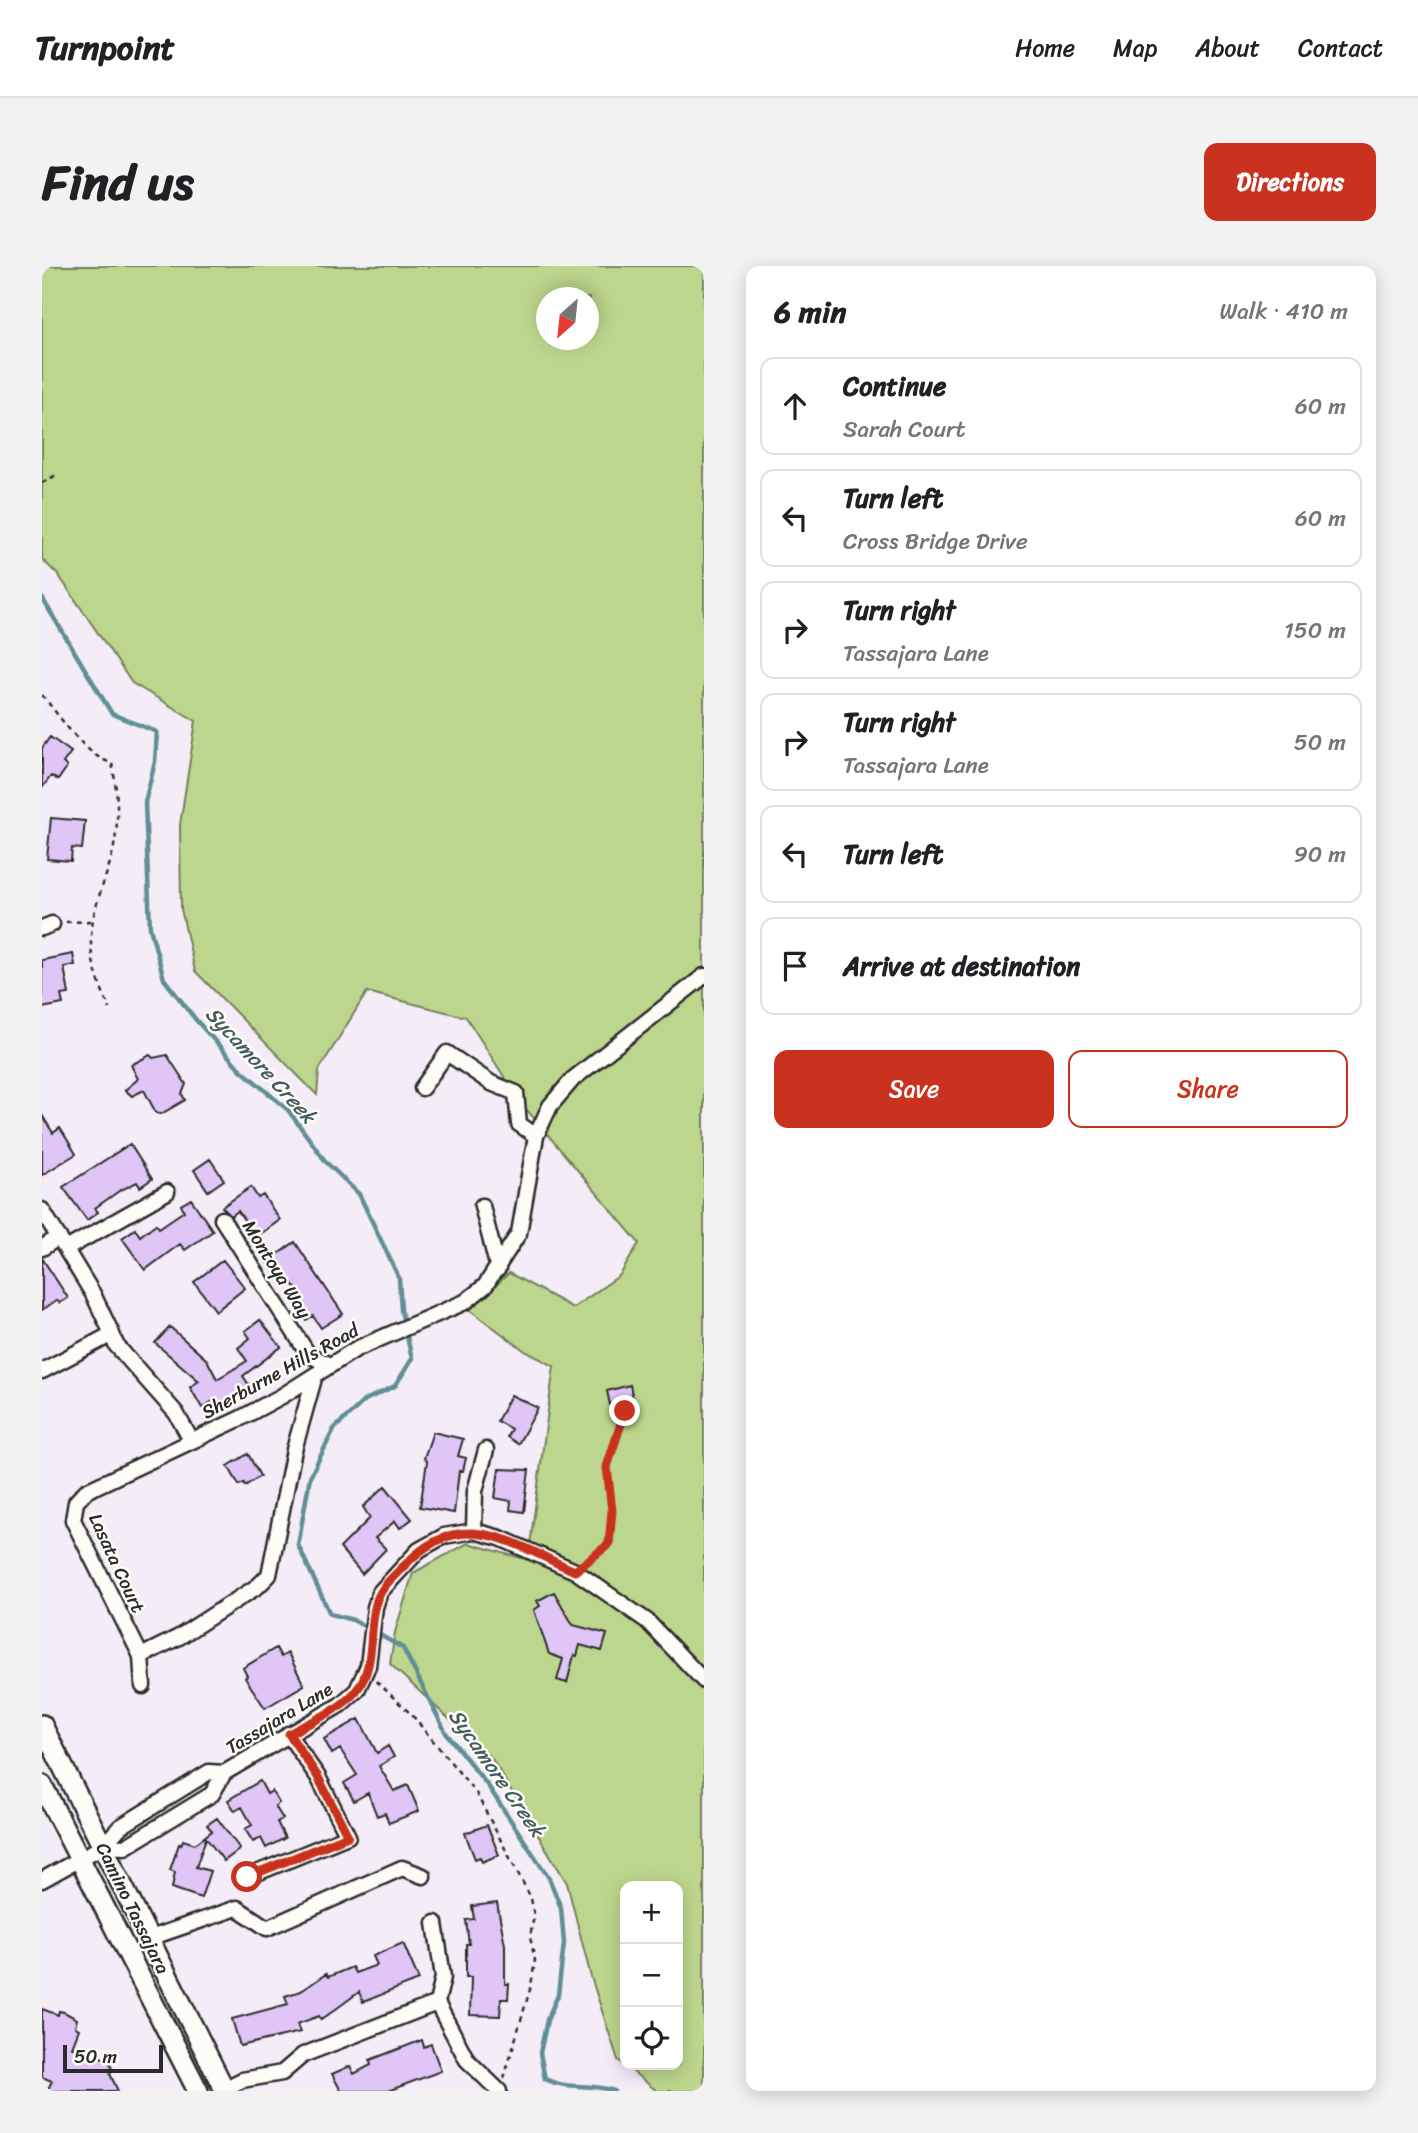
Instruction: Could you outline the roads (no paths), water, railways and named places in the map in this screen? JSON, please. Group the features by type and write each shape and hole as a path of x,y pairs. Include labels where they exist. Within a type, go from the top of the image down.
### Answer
{"main road":[{"name":"Camino Tassajara","path":"42,1725 224,2090"},
{"name":"Camino Tassajara","path":"42,1785 198,2091"}],"street":[{"name":"Sherburne Hills Road","path":"42,1210 130,1362 177,1413 191,1440 262,1407 356,1349 465,1302 485,1286 519,1233 536,1136 550,1106 573,1079 704,976"},
{"path":"422,1088 447,1053 491,1083 516,1093 519,1124 536,1136"},
{"path":"42,1248 63,1243 167,1192"},
{"path":"482,1206 498,1269"},
{"name":"Montoya Way","path":"222,1219 308,1354 329,1365"},
{"path":"42,1371 112,1334"},
{"path":"141,1656 179,1637 234,1602 258,1586 268,1575 273,1564 281,1511 315,1375"},
{"name":"Lasata Court","path":"143,1686 141,1656 73,1520 72,1511 86,1491 191,1440"},
{"path":"485,1450 475,1492 474,1531 500,1538 575,1571 647,1621 704,1681"},
{"name":"Tassajara Lane","path":"42,1880 103,1846 120,1827 209,1772 224,1773 350,1698 367,1670 375,1606 380,1592 419,1550 444,1536 474,1531"},
{"path":"247,1877 348,1836 318,1777 289,1734"},
{"path":"148,1939 237,1908 267,1928 402,1868 423,1876"},
{"path":"435,1923 443,1976 437,2003 467,2060 501,2087"},
{"path":"224,2090 242,2080 282,2073 303,2055 437,2003"}],"waterway":[{"name":"Sycamore Creek","path":"42,598 112,714 157,732 155,762 145,802 150,928 164,979 240,1069 288,1110 326,1162 359,1194 399,1278 401,1310 412,1359 395,1386 365,1400 334,1429 310,1477 298,1545 330,1614 353,1620 368,1628"},
{"name":"Sycamore Creek","path":"376,1633 403,1648 446,1733 488,1786 549,1878 561,1908 564,1943 558,1995 547,2020 540,2053 545,2079 563,2085 614,2091"}]}
